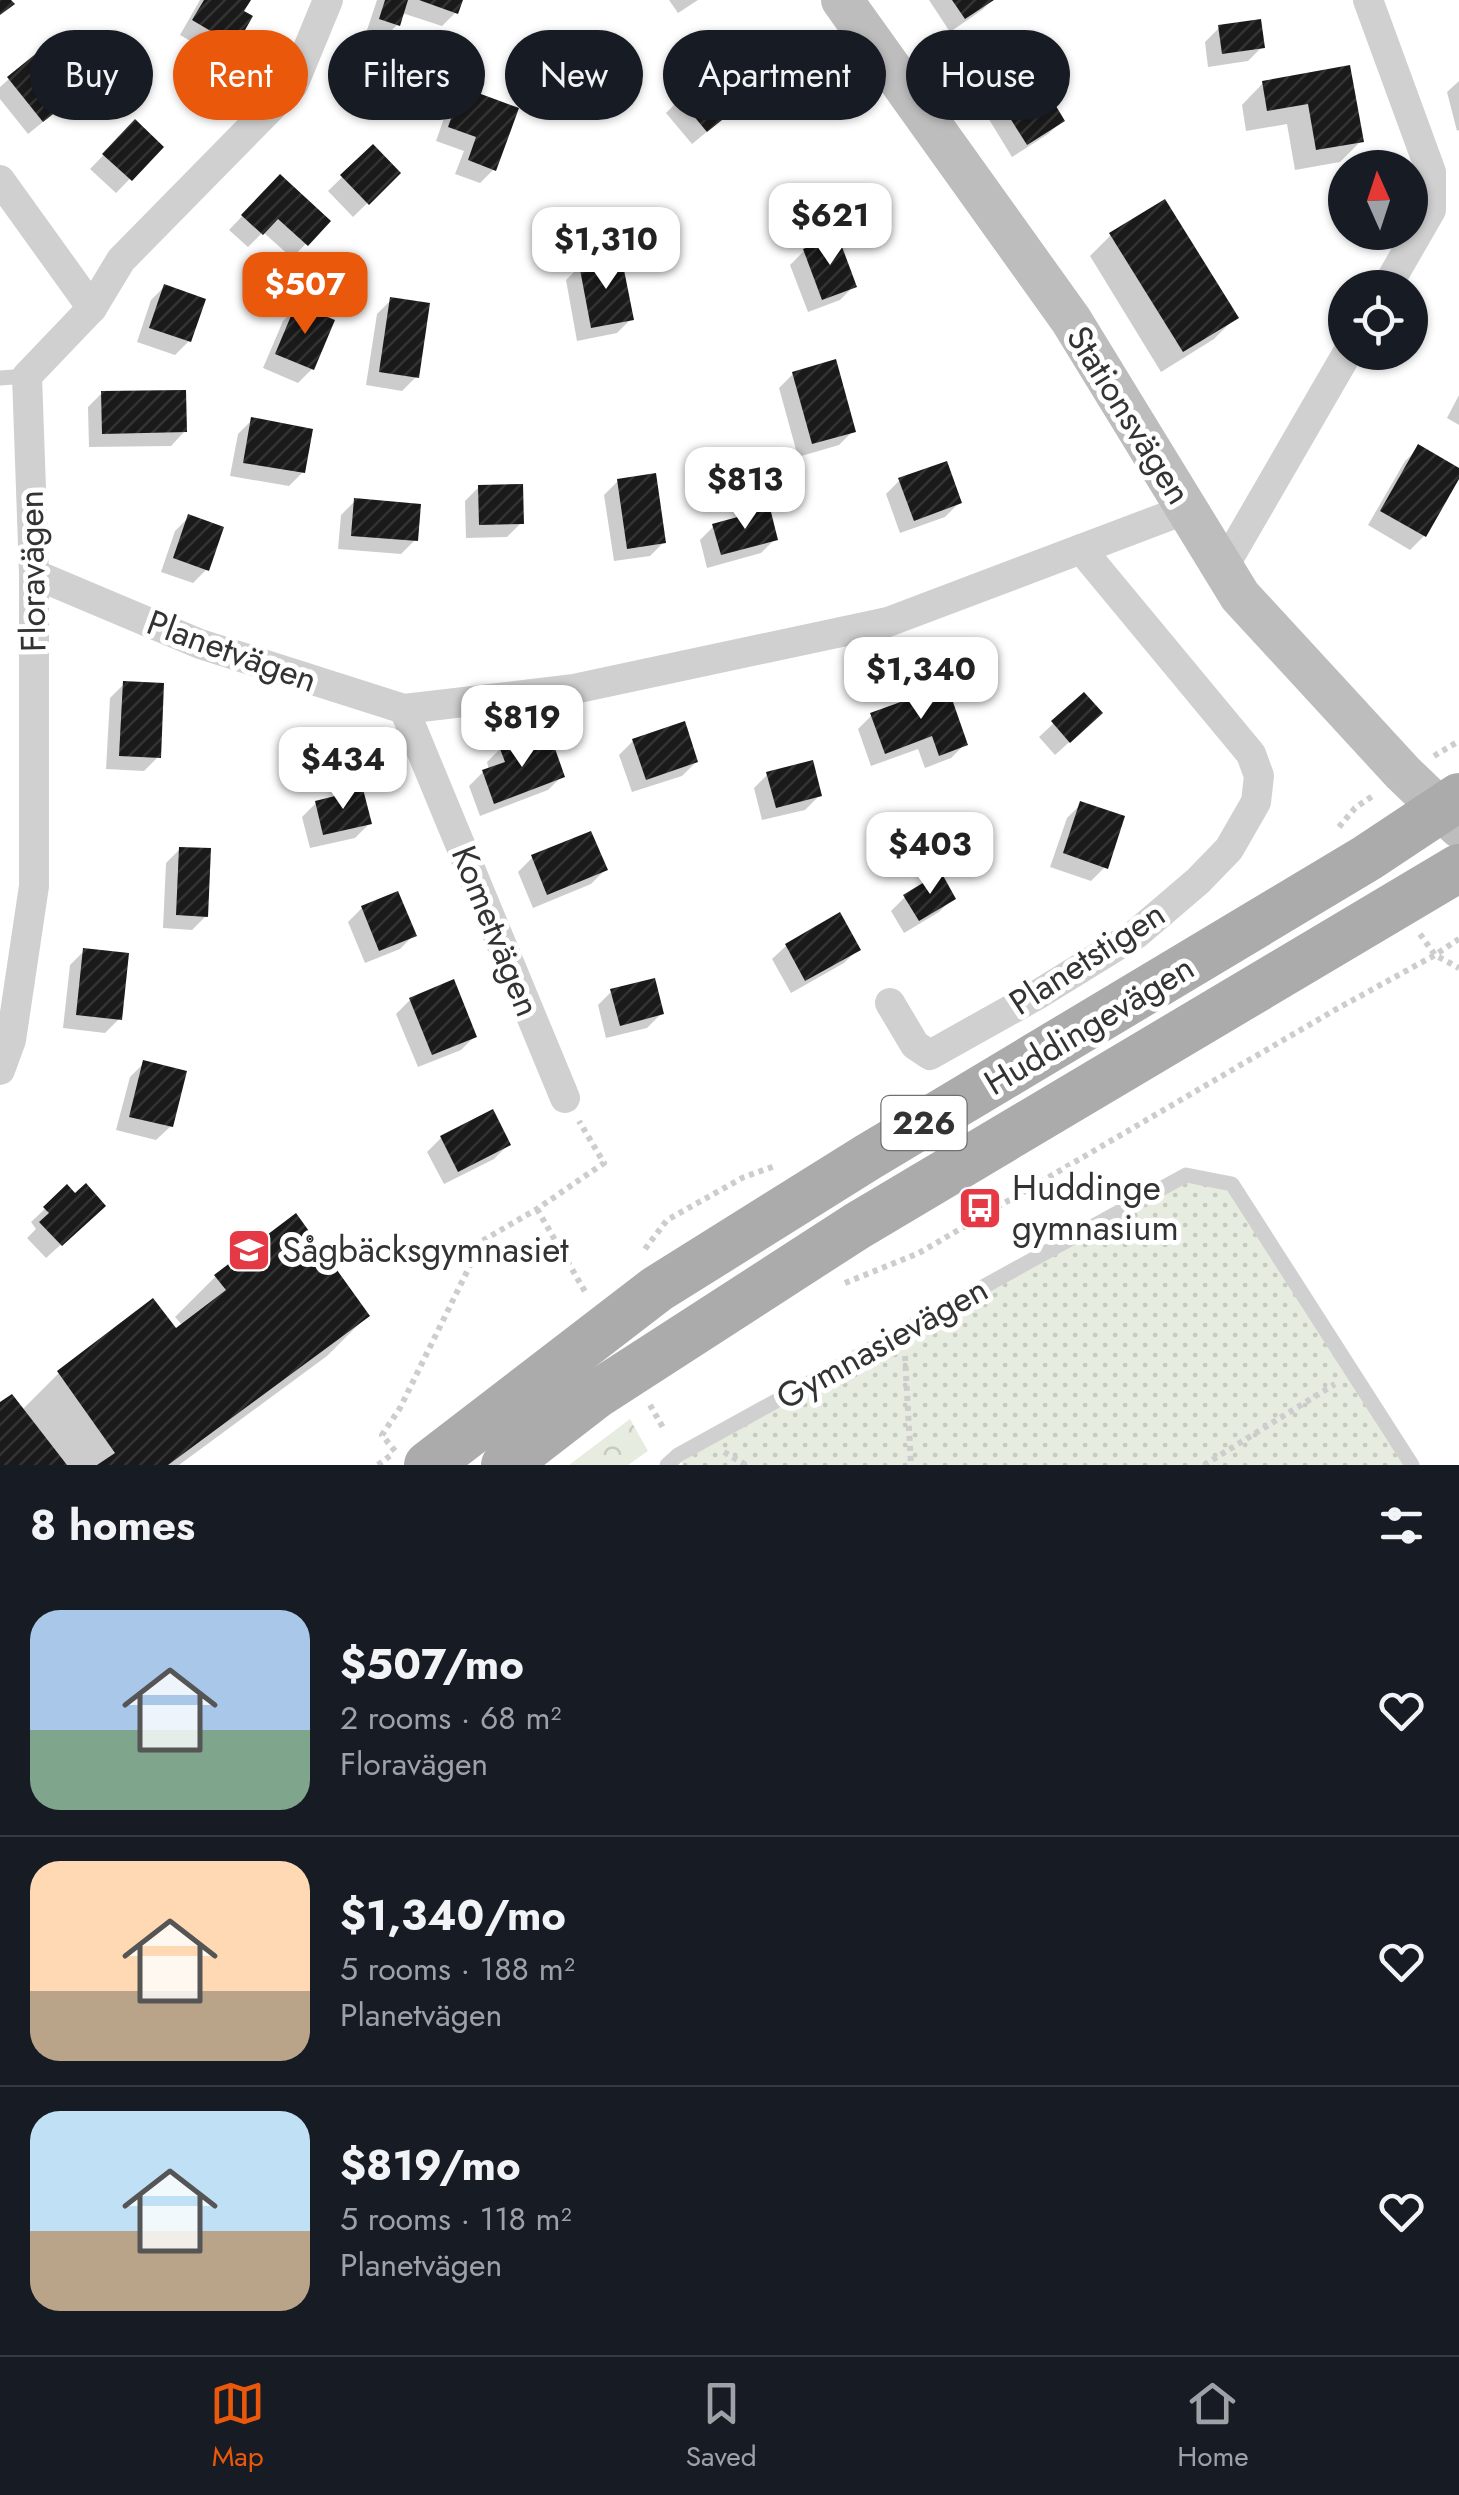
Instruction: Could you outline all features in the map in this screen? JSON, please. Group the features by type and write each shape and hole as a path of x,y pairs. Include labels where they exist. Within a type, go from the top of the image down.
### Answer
{"main road":[{"name":"Huddingevägen","path":"412,1458 657,1289 868,1157 1452,811"},
{"name":"Huddingevägen","path":"505,1465 597,1394 856,1226 1459,868"}],"street":[{"name":"Floravägen","path":"0,1070 11,1040 34,886 34,574 13,377 92,308 121,260 293,85 328,0"},
{"name":"Stationsvägen","path":"842,0 1071,320 1240,596 1452,811"},
{"path":"1368,0 1431,172 1431,210 1396,270"},
{"path":"0,180 92,308"},
{"path":"1223,568 1338,370"},
{"name":"Planetvägen","path":"34,574 200,644 404,709 574,688 888,622 1187,508"},
{"name":"Planetstigen","path":"890,1003 915,1045 930,1054 1136,934 1230,849 1256,802 1259,776 1251,754 1081,549"},
{"name":"Kometvägen","path":"404,709 565,1098"}],"lane":[{"name":"Gymnasievägen","path":"667,1465 678,1455 1186,1175 1232,1184 1412,1465"}],"path":[{"path":"1435,756 1459,741"},
{"path":"832,1289 919,1253 1459,938"},
{"path":"1434,956 1459,968"},
{"path":"412,1458 382,1435 400,1408 482,1240 537,1209 604,1163 565,1098"},
{"path":"912,1239 919,1253"},
{"path":"904,1330 910,1465"},
{"path":"1204,1465 1352,1373"},
{"path":"660,1422 665,1432"}],"green space":[{"path":"1186,1175 1232,1184 1412,1465 683,1465 678,1455"},
{"path":"630,1419 648,1451 628,1465 569,1465"}],"building":[{"path":"0,0 11,0 15,4 0,15"},
{"path":"204,0 251,0 244,11 253,16 245,30 209,30 192,20"},
{"path":"385,0 408,0 400,26 379,19"},
{"path":"419,0 463,0 458,14"},
{"path":"952,0 994,0 965,19"},
{"path":"1261,19 1265,48 1222,54 1218,25"},
{"path":"30,58 30,106 7,77"},
{"path":"1350,65 1364,142 1316,150 1308,104 1267,111 1262,81"},
{"path":"485,95 505,103 505,120 515,120 496,171 468,160 476,137 448,127 450,120 485,120"},
{"path":"134,120 164,147 132,181 102,154"},
{"path":"697,120 722,120 707,132"},
{"path":"1011,120 1064,120 1065,121 1027,145"},
{"path":"373,144 401,173 369,205 340,175"},
{"path":"280,174 331,221 308,246 278,219 263,235 241,215"},
{"path":"1165,199 1239,318 1183,352 1109,233"},
{"path":"838,236 857,287 822,300 803,249"},
{"path":"621,255 634,320 591,328 579,264"},
{"path":"164,284 206,299 191,342 149,328"},
{"path":"390,297 430,303 419,378 379,372"},
{"path":"296,304 335,320 314,370 275,354"},
{"path":"836,359 856,432 812,444 792,372"},
{"path":"186,390 187,432 102,434 101,391"},
{"path":"251,417 313,429 305,473 243,463"},
{"path":"1418,444 1459,468 1459,479 1426,537 1380,511"},
{"path":"947,461 962,503 914,521 898,478"},
{"path":"656,473 666,543 627,549 617,479"},
{"path":"523,484 524,524 479,525 478,485"},
{"path":"354,498 421,504 418,541 351,536"},
{"path":"770,508 778,540 721,555 712,524"},
{"path":"188,514 224,527 209,571 173,558"},
{"path":"123,681 164,683 161,758 119,756"},
{"path":"946,682 968,745 939,756 932,736 885,754 870,713"},
{"path":"1084,692 1103,713 1070,743 1051,721"},
{"path":"685,721 698,762 646,780 632,739"},
{"path":"525,737 531,751 553,743 565,777 494,804 482,770 505,762 499,746"},
{"path":"813,760 822,796 776,808 766,772"},
{"path":"363,789 372,824 323,835 315,801"},
{"path":"1080,801 1125,816 1108,869 1063,853"},
{"path":"591,831 608,870 547,895 531,855"},
{"path":"179,847 211,848 208,917 176,915"},
{"path":"941,872 956,899 919,921 903,895"},
{"path":"398,891 417,936 379,951 361,906"},
{"path":"840,912 861,950 805,981 785,944"},
{"path":"83,948 129,953 122,1020 76,1015"},
{"path":"655,978 664,1014 620,1026 610,989"},
{"path":"454,979 477,1037 432,1055 409,998"},
{"path":"143,1060 187,1071 173,1127 129,1117"},
{"path":"493,1109 511,1145 458,1172 440,1136"},
{"path":"86,1183 106,1206 62,1246 39,1222 49,1213 43,1207 67,1184 75,1193"},
{"path":"296,1213 370,1316 168,1465 97,1465 115,1453 57,1371 153,1298 176,1328 226,1290 214,1275"},
{"path":"12,1394 67,1465 0,1465 0,1402"}],"place":[{"name":"Huddinge gymnasium","path":"980,1208"},
{"name":"Sågbäcksgymnasiet","path":"249,1250"}]}
